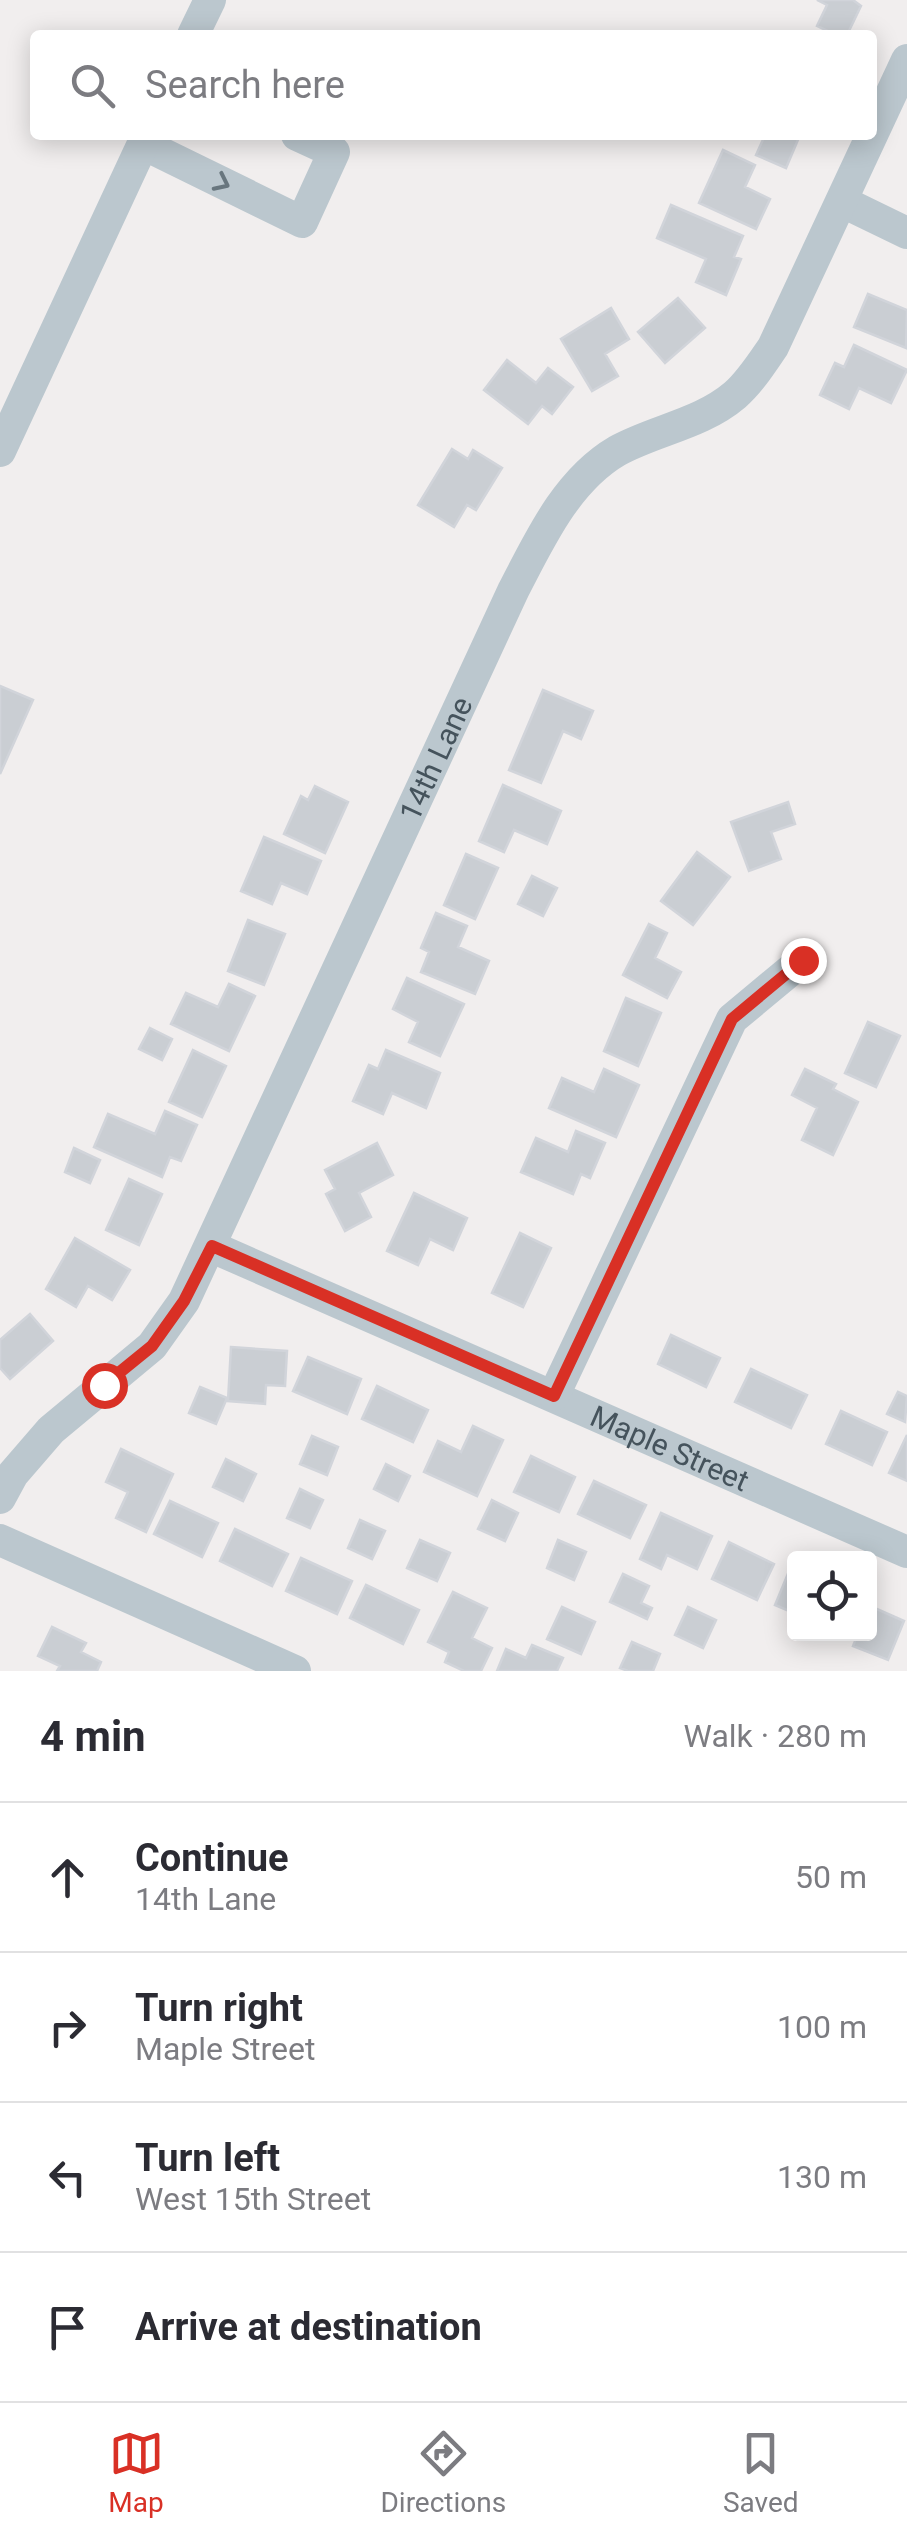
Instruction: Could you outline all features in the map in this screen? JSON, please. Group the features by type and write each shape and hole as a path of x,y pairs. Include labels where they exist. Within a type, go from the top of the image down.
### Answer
{"street":[{"name":"14th Lane","path":"877,126 907,60"},
{"path":"0,451 145,140"},
{"path":"149,140 183,148 302,222 334,152 308,140"},
{"name":"14th Lane","path":"0,1498 12,1474 51,1430 152,1346 184,1301 513,591 558,510 578,484 616,452 712,411 736,394 774,347 870,140"},
{"path":"842,202 907,233"},
{"path":"554,1396 732,1019 803,960"},
{"name":"Maple Street","path":"212,1246 907,1552"},
{"path":"0,1540 295,1671"}],"building":[{"path":"817,0 853,0 861,6 849,30 825,30 817,26 827,5"},
{"path":"763,140 798,140 786,168 756,155"},
{"path":"723,150 755,165 745,187 770,199 756,229 699,203"},
{"path":"671,205 743,236 734,257 741,259 726,295 696,282 706,259 657,238"},
{"path":"868,294 907,310 906,348 854,327"},
{"path":"678,298 705,328 665,363 638,332"},
{"path":"611,308 629,339 605,354 618,376 592,391 561,339"},
{"path":"854,345 907,370 891,403 859,388 849,409 820,395 835,363 844,367"},
{"path":"507,360 536,383 548,368 573,387 552,414 542,406 528,424 484,390"},
{"path":"452,449 468,459 473,450 502,468 476,510 467,505 454,527 418,505"},
{"path":"0,686 33,700 0,774"},
{"path":"543,690 593,711 581,739 563,731 541,783 509,770"},
{"path":"503,785 561,811 547,844 514,830 504,852 479,841"},
{"path":"315,786 348,802 325,853 284,834 301,796 308,800"},
{"path":"788,802 795,824 771,832 781,859 749,871 731,822"},
{"path":"264,837 321,861 307,894 281,883 272,904 241,891"},
{"path":"697,852 730,877 693,925 661,901"},
{"path":"466,854 498,868 475,919 444,905"},
{"path":"532,876 557,888 543,916 518,904"},
{"path":"436,913 467,926 458,947 489,961 475,994 421,972 429,952 421,948"},
{"path":"248,920 285,934 264,985 228,971"},
{"path":"649,924 667,933 655,958 681,972 667,998 623,975"},
{"path":"407,978 464,1004 440,1056 409,1042 418,1022 393,1009"},
{"path":"229,984 255,996 229,1051 171,1024 186,993 218,1007"},
{"path":"626,998 661,1013 638,1066 604,1051"},
{"path":"868,1022 900,1036 876,1087 845,1073"},
{"path":"150,1028 172,1039 162,1060 139,1049"},
{"path":"193,1050 226,1066 202,1117 169,1102"},
{"path":"386,1050 440,1073 426,1108 392,1093 383,1114 353,1101 369,1065 378,1069"},
{"path":"604,1069 639,1085 616,1137 549,1108 562,1078 594,1092"},
{"path":"805,1069 836,1084 833,1089 858,1102 833,1155 802,1140 817,1108 792,1095"},
{"path":"165,1111 197,1125 181,1161 170,1157 162,1177 94,1147 108,1114 155,1134"},
{"path":"576,1131 605,1143 590,1178 581,1174 573,1194 521,1172 536,1138 568,1152"},
{"path":"377,1143 393,1175 359,1193 371,1217 345,1231 326,1194 335,1189 325,1170"},
{"path":"74,1148 100,1160 90,1183 65,1172"},
{"path":"129,1179 162,1194 139,1245 106,1230"},
{"path":"414,1193 467,1218 453,1250 430,1239 418,1265 387,1251"},
{"path":"520,1233 551,1248 523,1307 492,1293"},
{"path":"75,1238 130,1270 112,1300 88,1286 76,1307 46,1289"},
{"path":"30,1314 53,1341 10,1379 0,1368 0,1340"},
{"path":"671,1335 720,1358 706,1387 658,1364"},
{"path":"231,1347 287,1351 285,1386 266,1385 265,1404 228,1401"},
{"path":"308,1357 361,1379 347,1414 293,1391"},
{"path":"751,1369 807,1395 791,1428 735,1402"},
{"path":"377,1386 428,1410 413,1442 362,1419"},
{"path":"200,1387 227,1398 216,1424 189,1413"},
{"path":"898,1392 907,1396 905,1422 887,1414"},
{"path":"841,1411 887,1432 872,1465 826,1444"},
{"path":"473,1426 503,1440 477,1496 424,1472 438,1441 461,1452"},
{"path":"907,1435 907,1481 889,1473"},
{"path":"312,1436 338,1447 327,1475 300,1464"},
{"path":"121,1449 173,1474 146,1532 116,1518 128,1492 106,1482"},
{"path":"531,1456 575,1477 559,1512 514,1492"},
{"path":"226,1459 256,1474 243,1501 213,1487"},
{"path":"386,1464 410,1476 398,1501 374,1489"},
{"path":"594,1481 646,1505 630,1538 578,1514"},
{"path":"300,1489 323,1500 310,1528 287,1518"},
{"path":"492,1500 518,1513 505,1541 478,1529"},
{"path":"170,1501 218,1523 202,1557 154,1534"},
{"path":"661,1513 712,1536 697,1569 667,1555 661,1569 640,1559"},
{"path":"360,1520 385,1531 372,1559 348,1548"},
{"path":"235,1529 288,1554 272,1586 220,1561"},
{"path":"420,1540 450,1553 437,1581 407,1568"},
{"path":"558,1540 586,1552 574,1580 547,1568"},
{"path":"729,1542 774,1564 757,1600 712,1579"},
{"path":"301,1558 352,1581 337,1614 286,1591"},
{"path":"623,1574 649,1586 641,1603 652,1608 647,1619 610,1602"},
{"path":"787,1576 787,1610 775,1605"},
{"path":"366,1585 419,1610 403,1644 350,1618"},
{"path":"453,1592 487,1608 472,1638 492,1648 481,1671 464,1671 445,1662 449,1652 428,1642"},
{"path":"562,1607 595,1622 581,1654 547,1639"},
{"path":"688,1607 716,1620 703,1648 675,1635"},
{"path":"877,1609 904,1621 888,1660 853,1646 855,1641 877,1641"},
{"path":"52,1627 86,1643 81,1652 101,1662 97,1671 57,1671 60,1666 38,1656"},
{"path":"632,1642 660,1654 653,1671 620,1668"},
{"path":"532,1645 563,1658 557,1671 497,1671 506,1649 526,1658"}],"route":[{"path":"104,1385 152,1346 184,1301 212,1246 554,1396 732,1019 803,960"}]}
